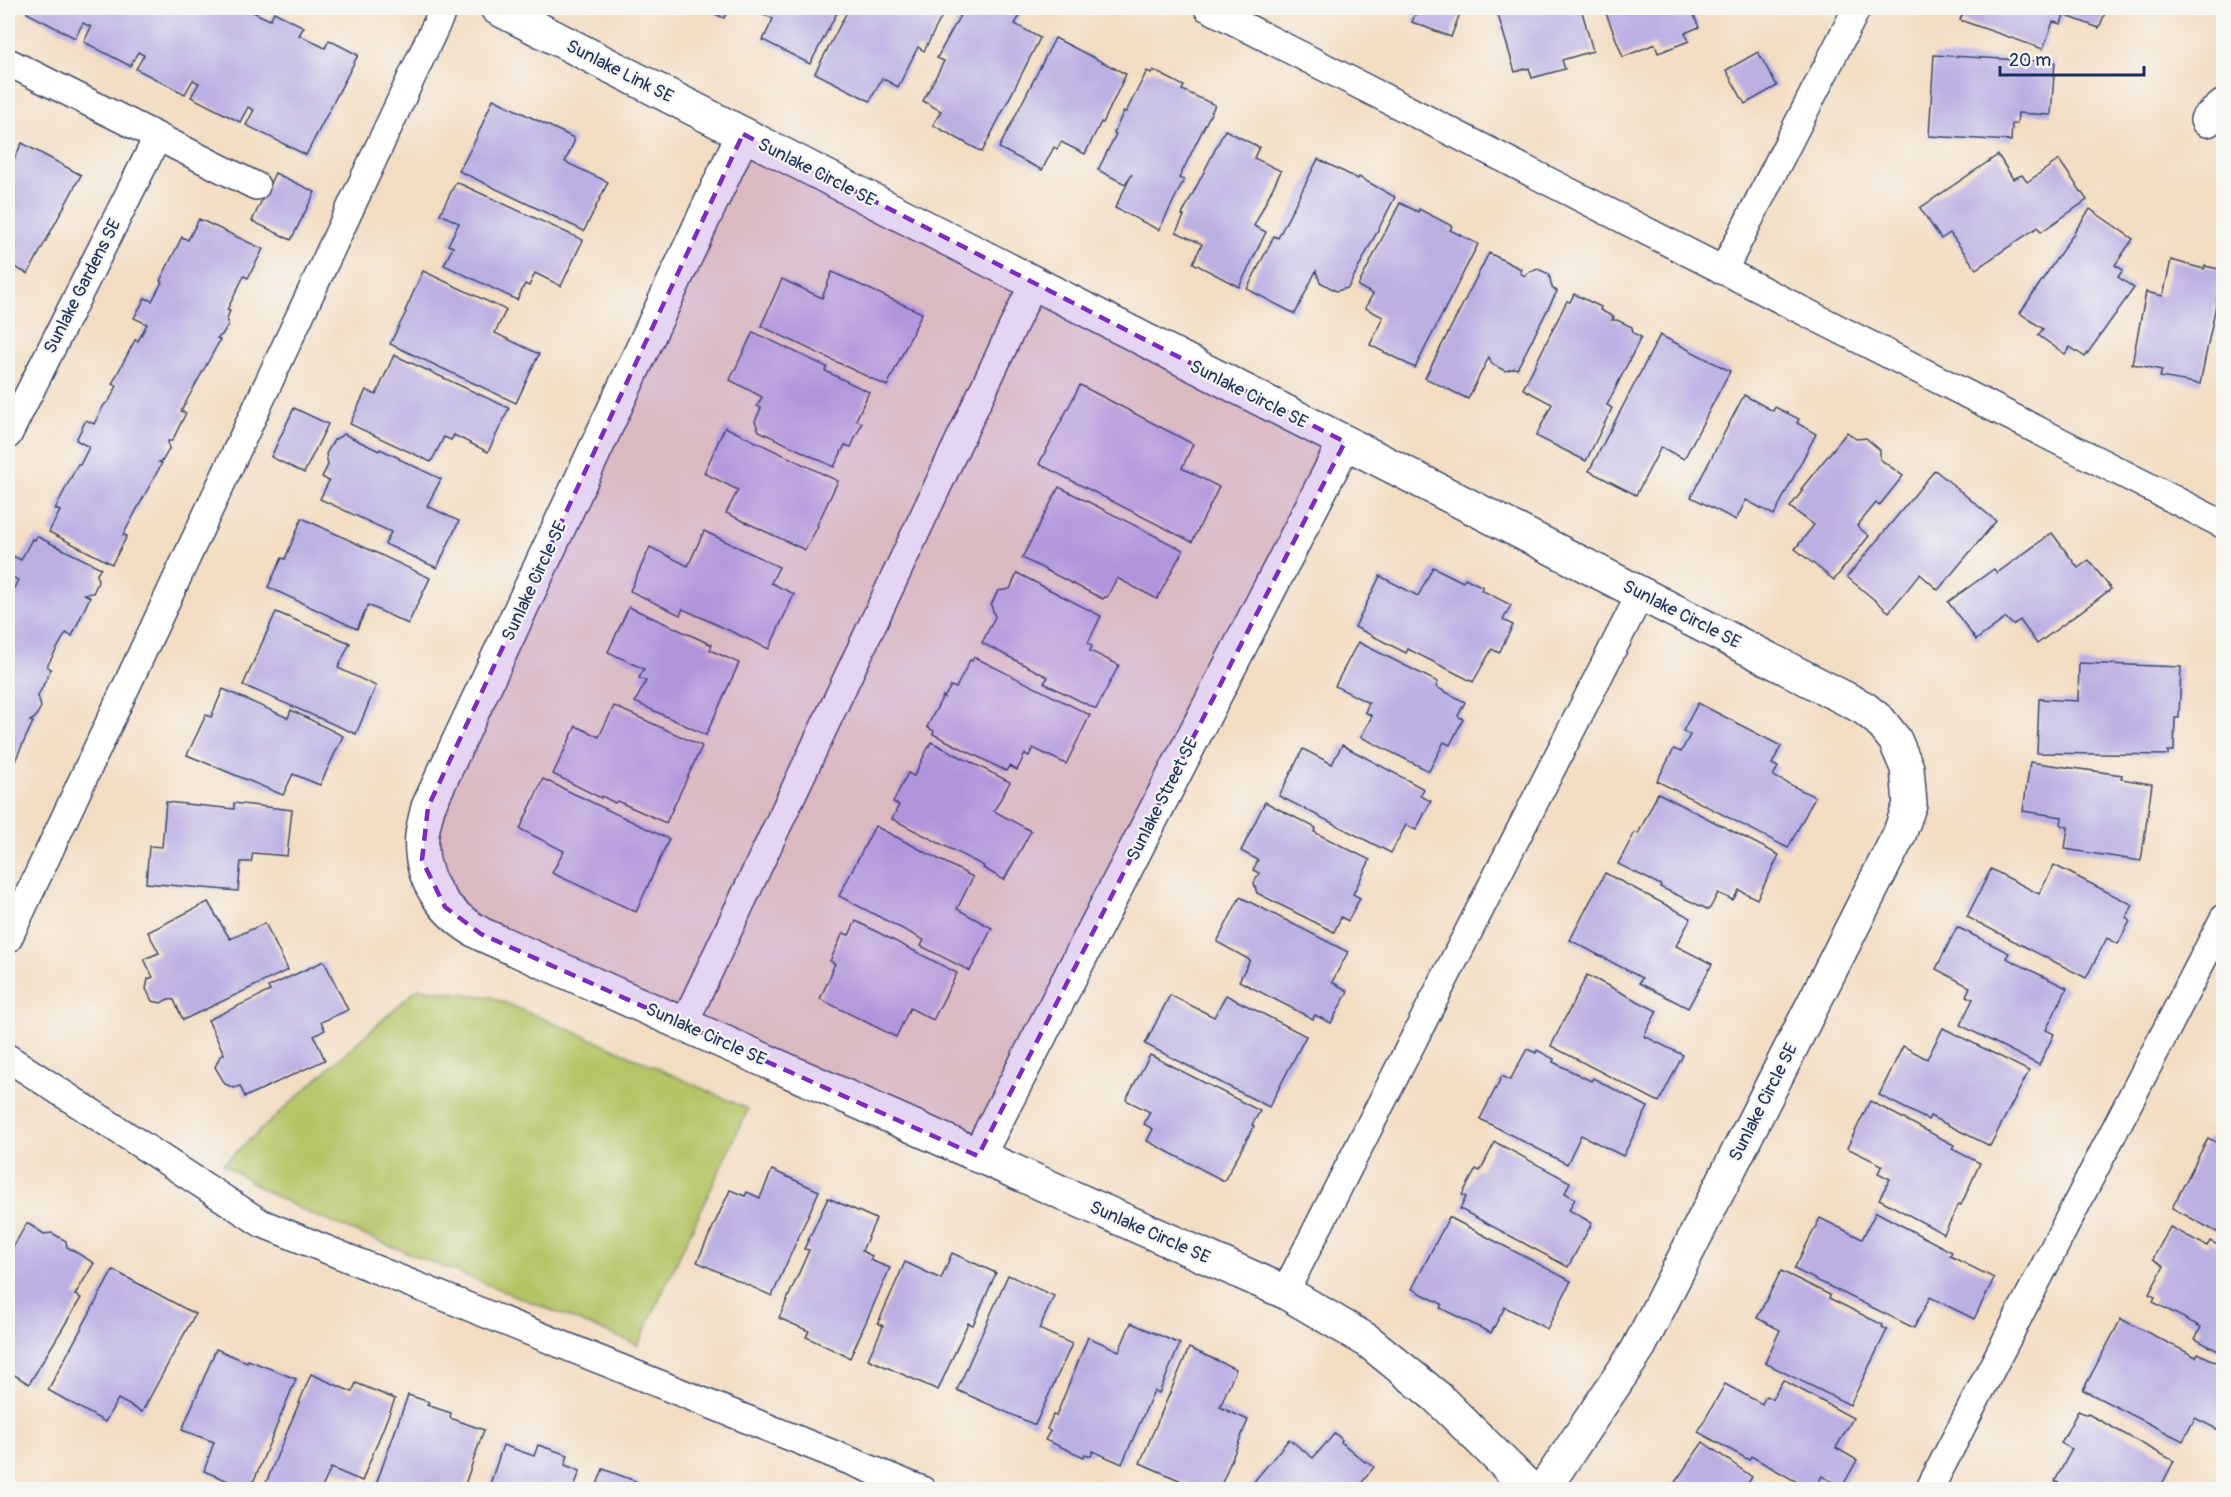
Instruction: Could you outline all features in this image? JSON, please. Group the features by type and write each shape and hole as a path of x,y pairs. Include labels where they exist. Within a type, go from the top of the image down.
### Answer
{"street":[{"name":"Sunlake Link SE","path":"497,8 743,134"},
{"name":"Sunlake Circle SE","path":"1531,1490 1437,1397 1368,1341 1285,1292 481,934 462,924 445,907 429,880 422,860 422,834 428,807 743,134 1864,708 1880,721 1895,740 1907,768 1910,804 1899,835 1637,1351 1543,1490"},
{"name":"Sunlake Street SE","path":"978,1156 1345,442"}],"lane":[{"path":"8,939 444,8"},
{"path":"1208,8 2223,525"},
{"path":"1723,271 1857,8"},
{"path":"8,62 256,186"},
{"name":"Sunlake Gardens SE","path":"8,435 157,138"},
{"path":"684,1024 1033,284"},
{"path":"1285,1292 1641,593"},
{"path":"1929,1490 2223,918"},
{"path":"8,1058 261,1223 922,1490"}],"highlighted area":[{"path":"743,134 1345,442 978,1156 481,934 445,907 422,860 428,807"}],"green space":[{"path":"418,988 491,997 613,1048 748,1109 638,1345 306,1212 264,1190 223,1164"}],"building":[{"path":"29,8 244,8 270,20 274,12 304,27 299,35 325,48 329,40 358,55 306,155 246,125 254,110 248,107 240,122 191,97 199,83 193,80 185,94 136,69 144,55 138,52 130,66 84,42 91,27 83,23 75,38 27,13"},
{"path":"703,8 729,8 724,18"},
{"path":"752,8 839,9 810,64 763,40 773,19"},
{"path":"849,8 946,8 924,51 918,47 898,87 882,78 870,101 815,73"},
{"path":"964,8 1009,8 1021,14 1015,24 1040,38 982,152 933,125 941,111 923,101 944,61 937,58"},
{"path":"1418,8 1462,8 1451,37 1412,22"},
{"path":"1496,8 1581,8 1593,51 1562,60 1565,69 1532,78 1529,68 1515,72"},
{"path":"1604,8 1691,8 1699,27 1685,33 1689,41 1658,53 1655,44 1623,57"},
{"path":"1965,8 2107,8 2099,28 2064,15 2061,24 2053,22 2043,49 1960,20"},
{"path":"1055,38 1126,74 1103,123 1101,122 1085,154 1061,142 1057,149 1054,147 1042,170 999,148"},
{"path":"1758,52 1777,86 1745,104 1726,70"},
{"path":"1934,55 2055,62 2051,115 2018,113 2017,124 2012,124 2011,141 1929,136"},
{"path":"1153,70 1184,86 1182,90 1215,105 1179,178 1184,180 1159,230 1115,208 1132,174 1125,184 1098,170 1116,134 1114,133 1124,111 1126,112 1147,71 1151,73"},
{"path":"493,99 574,138 565,162 608,182 584,231 459,171"},
{"path":"1225,130 1259,147 1254,158 1281,171 1254,226 1266,232 1239,287 1193,263 1202,244 1176,232 1184,216 1182,215"},
{"path":"22,143 81,175 28,274 8,264 8,156 14,159"},
{"path":"1998,155 2013,179 2022,175 2027,182 2059,160 2087,200 2041,232 2038,227 1976,269 1950,233 1941,239 1920,208"},
{"path":"1318,159 1358,179 1359,177 1395,197 1348,288 1336,291 1320,282 1316,271 1295,314 1247,289 1274,236 1278,238"},
{"path":"275,173 315,192 291,240 252,221"},
{"path":"456,182 583,240 561,286 535,273 529,286 525,284 517,300 444,265 453,247 448,245 459,223 440,214"},
{"path":"1400,203 1418,212 1419,209 1452,226 1450,230 1478,244 1415,368 1370,345 1383,317 1365,308 1373,294 1358,286"},
{"path":"2090,209 2133,239 2115,265 2123,270 2118,277 2134,288 2085,357 2070,347 2065,354 2038,335 2043,329 2020,313"},
{"path":"199,219 263,249 248,278 244,276 227,310 230,311 227,318 228,325 222,335 217,338 220,340 181,411 186,413 172,441 168,441 169,449 163,460 159,462 162,463 123,535 127,536 112,564 49,532 60,511 55,509 89,447 76,440 86,420 94,424 104,405 109,401 117,386 112,384 135,340 138,341 147,324 134,318 145,298 152,301 182,237 188,240"},
{"path":"1489,253 1521,269 1520,273 1525,276 1538,269 1549,274 1552,288 1557,291 1517,369 1505,371 1492,364 1489,357 1468,399 1425,378"},
{"path":"2171,260 2204,269 2205,266 2223,270 2200,384 2160,377 2162,370 2132,364 2146,292 2163,296"},
{"path":"423,271 506,310 495,333 539,354 516,403 390,344"},
{"path":"832,272 922,313 887,386 761,326 782,279 822,298"},
{"path":"1574,294 1601,307 1600,310 1614,317 1612,320 1632,327 1633,333 1641,337 1607,405 1612,408 1586,461 1536,436 1552,404 1523,389 1567,301 1570,302"},
{"path":"753,332 827,367 825,371 869,392 856,420 862,423 851,447 845,445 834,467 759,431 755,421 761,408 757,406 762,397 730,380"},
{"path":"1660,335 1730,371 1684,459 1661,447 1636,495 1589,471"},
{"path":"394,355 509,408 488,452 454,435 451,440 444,437 431,462 350,424 366,390 376,395"},
{"path":"1080,385 1193,444 1182,468 1219,487 1192,542 1039,464"},
{"path":"1744,395 1773,411 1775,407 1799,419 1797,423 1816,434 1774,515 1746,500 1736,520 1691,497"},
{"path":"294,408 328,424 304,473 271,457"},
{"path":"725,427 838,481 805,550 726,513 738,490 704,473"},
{"path":"1847,432 1856,439 1866,438 1880,450 1880,459 1903,476 1879,506 1876,503 1857,526 1869,536 1834,580 1795,549 1814,525 1790,507 1803,490 1801,489"},
{"path":"344,434 441,479 427,506 459,521 437,568 385,544 391,532 320,499 329,481 322,477 328,465 326,454 334,440"},
{"path":"1935,470 1996,521 1938,590 1920,574 1889,612 1847,577"},
{"path":"1059,487 1183,550 1157,599 1117,578 1107,597 1103,599 1022,558"},
{"path":"302,518 430,578 408,624 368,605 357,629 268,587 282,558 285,559"},
{"path":"704,531 779,567 771,583 794,594 769,649 683,609 680,615 630,591 650,547 688,566"},
{"path":"2052,533 2078,568 2089,560 2111,589 2037,644 2020,620 2013,625 2006,618 1976,640 1948,602 1994,569 1997,573"},
{"path":"36,536 101,568 97,574 98,582 93,593 84,594 90,597 72,636 66,633 47,666 51,669 38,696 41,707 35,718 30,721 33,722 8,776 8,600 18,580 8,575 8,563 11,555 21,560 32,539 35,540"},
{"path":"1433,567 1463,582 1465,578 1483,587 1481,590 1511,605 1503,620 1513,625 1499,653 1492,649 1473,682 1408,649 1406,653 1355,627 1380,576 1418,596"},
{"path":"1017,573 1101,616 1088,643 1092,646 1090,651 1119,665 1096,709 1044,683 1048,677 982,643 995,617 991,605 998,591 1010,589"},
{"path":"629,607 712,645 710,650 739,663 706,735 635,702 646,681 639,678 644,669 608,652"},
{"path":"276,612 350,643 338,668 376,686 356,734 243,685"},
{"path":"1358,642 1438,682 1436,687 1465,702 1458,716 1463,719 1450,745 1444,742 1429,771 1361,737 1372,716 1365,712 1369,703 1335,686"},
{"path":"974,657 1090,715 1066,764 1033,748 1029,756 1025,754 1017,770 1009,766 1006,771 933,734 934,731 927,727 943,696 944,698 951,686 956,688 970,660 972,661"},
{"path":"2079,663 2181,667 2179,718 2175,718 2174,751 2168,751 2168,755 2037,753 2039,699 2078,701"},
{"path":"223,689 288,718 291,710 343,736 320,785 293,774 283,795 187,755 206,715 211,717"},
{"path":"1698,703 1781,746 1772,764 1778,767 1773,776 1815,797 1788,848 1657,781 1674,749 1681,752 1690,735 1683,731"},
{"path":"614,706 702,746 666,823 617,801 615,803 602,796 601,798 553,774 576,726 599,737"},
{"path":"931,742 1010,782 994,811 1031,831 1004,880 983,868 984,866 892,819 899,805 893,802 908,773 914,776"},
{"path":"1342,745 1424,789 1420,796 1431,801 1416,830 1406,825 1391,853 1279,796 1303,749 1332,764"},
{"path":"2030,762 2122,775 2121,779 2152,784 2141,861 2065,849 2068,827 2061,825 2062,817 2023,811"},
{"path":"543,779 669,839 636,912 552,873 564,851 520,829"},
{"path":"1658,793 1779,855 1757,899 1739,890 1733,900 1718,893 1709,910 1618,864 1635,832 1638,834"},
{"path":"166,802 234,809 234,803 292,810 287,856 253,853 251,862 241,862 238,891 146,883 149,846 162,847"},
{"path":"1265,802 1316,828 1314,832 1370,860 1353,894 1360,898 1348,921 1341,917 1334,932 1257,893 1254,883 1259,873 1253,870 1258,860 1241,851"},
{"path":"875,826 973,877 957,909 992,928 970,971 921,946 924,940 839,896"},
{"path":"2054,865 2133,905 2126,918 2130,921 2118,944 2107,938 2086,978 1967,917 1991,869 2039,894"},
{"path":"1605,873 1691,918 1676,946 1712,964 1688,1008 1639,983 1642,978 1570,940"},
{"path":"1240,897 1348,952 1332,982 1348,991 1331,1023 1315,1015 1313,1019 1239,981 1250,960 1217,942"},
{"path":"208,902 230,939 265,923 288,970 183,1020 174,1000 168,999 161,1003 152,1001 146,989 148,979 153,977 144,959 159,953 148,932"},
{"path":"856,921 957,973 933,1020 910,1008 896,1037 820,999 835,964 830,961 843,933 849,935"},
{"path":"1957,927 2009,953 2006,958 2067,988 2046,1030 2054,1034 2039,1065 1960,1025 1973,999 1966,996 1970,987 1936,969"},
{"path":"324,961 348,1010 321,1022 325,1030 314,1036 325,1060 245,1097 240,1086 234,1088 225,1084 215,1067 220,1056 224,1054 208,1020 270,991 268,987"},
{"path":"1587,975 1657,1011 1644,1036 1683,1055 1659,1102 1551,1046"},
{"path":"1170,995 1214,1017 1226,995 1306,1036 1269,1107 1145,1044"},
{"path":"1943,1028 2029,1071 1990,1146 1930,1116 1928,1120 1879,1095 1903,1046 1927,1059"},
{"path":"1527,1049 1536,1053 1537,1050 1554,1059 1553,1062 1591,1081 1593,1078 1648,1107 1623,1156 1581,1135 1567,1164 1480,1119 1502,1076 1510,1080"},
{"path":"1150,1055 1260,1111 1224,1181 1147,1141 1153,1129 1144,1124 1150,1112 1126,1100"},
{"path":"1870,1101 1954,1145 1952,1149 1980,1163 1961,1205 1959,1204 1944,1234 1879,1199 1890,1179 1878,1173 1882,1165 1847,1148"},
{"path":"2208,1138 2224,1146 2224,1236 2172,1208"},
{"path":"1495,1142 1570,1182 1565,1193 1575,1199 1569,1210 1592,1223 1568,1267 1460,1209 1466,1197 1462,1195 1476,1169 1480,1171"},
{"path":"772,1170 819,1191 772,1296 697,1262 730,1190 745,1196 747,1192 760,1198"},
{"path":"828,1198 876,1219 862,1251 872,1256 870,1260 890,1268 850,1358 806,1337 809,1331 779,1318 809,1250 804,1249"},
{"path":"1876,1212 1952,1252 1950,1256 1994,1278 1974,1319 1930,1297 1914,1328 1794,1269 1820,1218 1862,1239"},
{"path":"1449,1217 1571,1281 1547,1329 1505,1307 1491,1333 1440,1308 1442,1304 1412,1289"},
{"path":"27,1223 44,1234 52,1233 66,1241 67,1247 94,1263 75,1295 81,1298 29,1384 8,1371 8,1256"},
{"path":"2170,1227 2207,1246 2210,1241 2224,1248 2224,1354 2195,1339 2201,1327 2153,1302 2155,1297 2149,1294 2164,1266 2153,1259"},
{"path":"952,1253 996,1273 973,1325 968,1323 938,1390 868,1359 883,1326 878,1323 905,1262 941,1279"},
{"path":"113,1270 195,1314 142,1412 118,1399 105,1422 48,1390"},
{"path":"1781,1271 1830,1295 1829,1298 1883,1325 1882,1327 1887,1330 1850,1405 1765,1363 1780,1330 1757,1318"},
{"path":"1008,1275 1054,1296 1039,1329 1072,1344 1035,1425 957,1390"},
{"path":"2121,1319 2196,1357 2198,1353 2224,1366 2223,1432 2195,1418 2183,1441 2083,1390"},
{"path":"1131,1323 1180,1344 1159,1393 1154,1391 1122,1464 1093,1451 1091,1456 1085,1454 1084,1457 1045,1440 1050,1431 1047,1429 1053,1415 1056,1416 1088,1337 1119,1351"},
{"path":"1189,1348 1236,1369 1220,1407 1248,1420 1219,1490 1202,1490 1140,1463"},
{"path":"216,1349 296,1379 250,1490 204,1471 214,1442 182,1430"},
{"path":"311,1374 352,1392 356,1383 395,1399 362,1481 331,1468 321,1490 263,1490"},
{"path":"1783,1380 1853,1418 1836,1448 1857,1460 1842,1487 1822,1476 1814,1490 1811,1490 1751,1456 1749,1460 1698,1432 1725,1384 1762,1404 1766,1396 1772,1399"},
{"path":"408,1395 429,1402 427,1405 451,1413 450,1418 484,1430 463,1490 374,1490"},
{"path":"2078,1411 2088,1414 2174,1461 2160,1488 2163,1490 2071,1490 2055,1481 2072,1449 2061,1443"},
{"path":"1335,1433 1342,1440 1341,1442 1374,1467 1356,1490 1247,1490 1289,1439 1313,1458"},
{"path":"1703,1442 1752,1477 1746,1486 1751,1490 1679,1490 1673,1485"},
{"path":"503,1445 534,1456 538,1445 568,1455 565,1465 580,1471 573,1490 488,1490"},
{"path":"603,1469 638,1482 635,1490 595,1490"}]}
